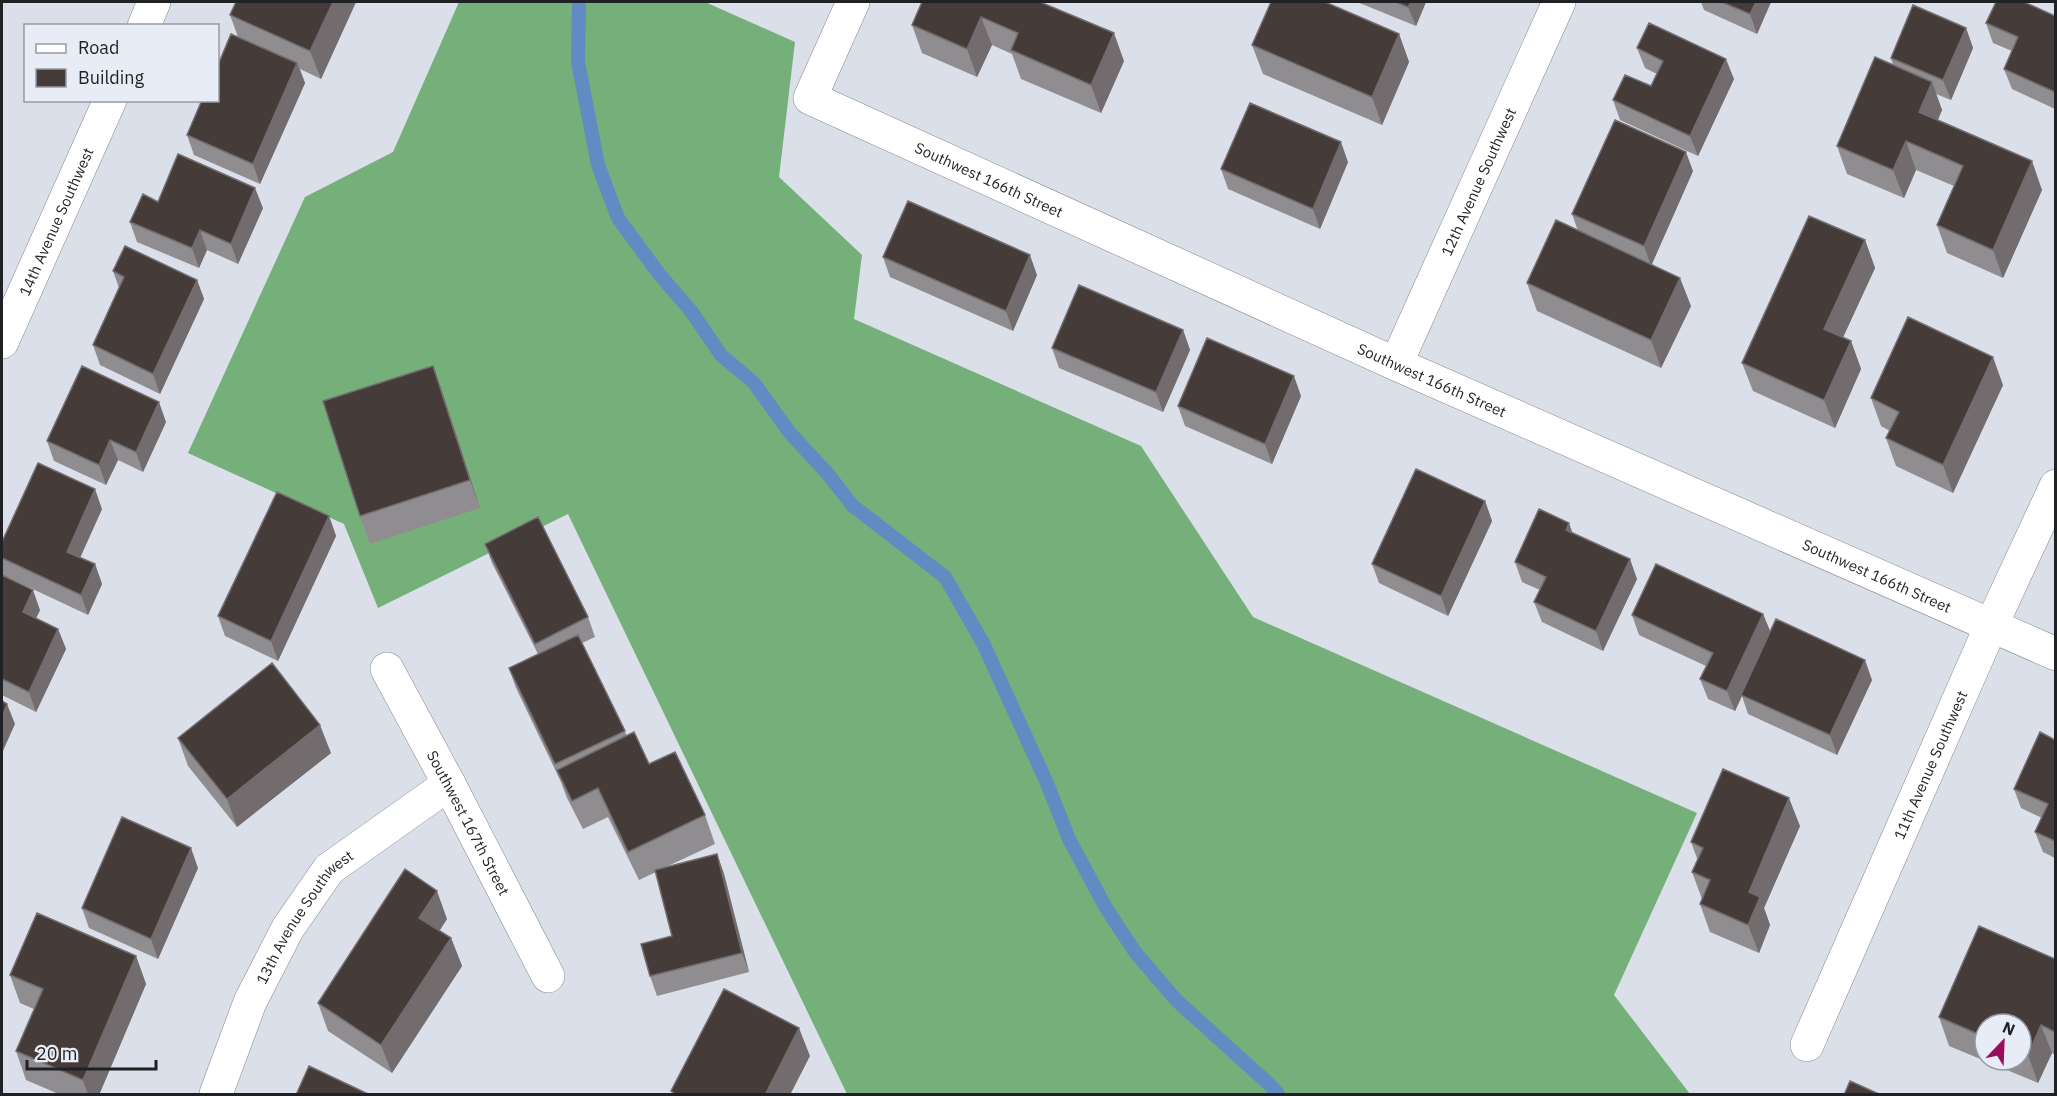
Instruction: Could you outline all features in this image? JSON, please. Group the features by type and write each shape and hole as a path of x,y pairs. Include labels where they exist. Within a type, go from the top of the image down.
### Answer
{"street":[{"path":"145,24 154,2"},
{"name":"Southwest 166th Street","path":"853,2 810,98 1396,364 2055,654"},
{"name":"12th Avenue Southwest","path":"1396,364 1559,2"},
{"name":"14th Avenue Southwest","path":"2,342 109,102"},
{"name":"11th Avenue Southwest","path":"1807,1045 2055,486"},
{"name":"Southwest 167th Street","path":"387,669 450,784 548,976"},
{"name":"13th Avenue Southwest","path":"216,1095 249,1002 288,928 329,869 450,784"}],"green space":[{"path":"459,2 705,2 795,42 779,177 862,255 854,319 1141,446 1253,617 1697,813 1614,995 1690,1094 847,1094 568,514 378,608 344,524 188,453 305,197 393,152"}],"building":[{"path":"236,2 333,2 310,51 230,15"},
{"path":"922,2 1040,2 1114,33 1091,85 1011,50 1018,33 981,17 967,49 912,25"},
{"path":"1271,2 1325,2 1399,34 1372,97 1252,45"},
{"path":"1396,2 1411,2 1408,7"},
{"path":"1722,2 1756,2 1750,14"},
{"path":"1996,2 2024,2 2055,16 2055,92 2004,69 2018,37 1986,23"},
{"path":"1913,5 1966,28 1943,80 1891,58"},
{"path":"1649,23 1726,59 1690,136 1613,100 1625,75 1651,86 1663,61 1637,48"},
{"path":"231,34 297,63 253,164 187,135 201,102 219,102 219,63"},
{"path":"1875,57 1932,82 1919,112 2032,161 1993,250 1937,225 1963,166 1906,141 1893,170 1837,146"},
{"path":"1250,103 1341,142 1313,209 1221,169"},
{"path":"1615,120 1686,152 1644,246 1572,214"},
{"path":"178,154 255,188 231,244 200,230 192,248 130,222 143,194 158,202"},
{"path":"908,201 1030,255 1006,311 883,257"},
{"path":"1809,216 1865,240 1824,329 1851,341 1824,400 1742,363"},
{"path":"1556,220 1680,278 1651,340 1527,283"},
{"path":"125,246 197,280 153,374 93,345 124,277 113,271"},
{"path":"1079,285 1183,330 1156,392 1052,348"},
{"path":"1908,317 1993,357 1943,465 1886,438 1899,412 1871,398"},
{"path":"1207,338 1294,376 1265,444 1178,406"},
{"path":"82,366 159,402 136,452 110,440 99,465 47,441"},
{"path":"433,366 470,480 360,516 323,401"},
{"path":"38,463 95,489 67,552 95,564 81,595 2,558 2,542"},
{"path":"1416,469 1485,501 1441,596 1372,564"},
{"path":"277,492 329,516 271,641 218,616"},
{"path":"1539,509 1569,523 1566,530 1630,559 1596,631 1534,602 1546,577 1515,562"},
{"path":"538,517 588,617 535,644 485,544"},
{"path":"1656,564 1763,614 1727,691 1700,679 1713,653 1632,615"},
{"path":"2,575 33,590 23,612 58,629 29,692 2,679"},
{"path":"1776,619 1865,660 1830,735 1741,695"},
{"path":"578,635 625,731 555,764 509,668"},
{"path":"272,663 320,725 227,799 178,738"},
{"path":"2,701 7,704 2,717"},
{"path":"634,732 649,764 675,752 705,815 628,852 598,788 572,801 557,770"},
{"path":"2040,732 2055,740 2055,841 2035,832 2048,804 2014,789"},
{"path":"1723,769 1789,798 1749,892 1760,897 1748,925 1700,904 1710,880 1692,872 1703,848 1691,842"},
{"path":"122,817 191,848 151,939 82,908"},
{"path":"717,854 742,953 650,976 641,944 672,936 655,870"},
{"path":"405,869 437,891 419,918 451,938 381,1045 318,1003"},
{"path":"37,913 136,956 83,1080 16,1051 43,989 10,975"},
{"path":"1979,926 2055,959 2055,1032 2041,1025 2033,1043 2033,1012 1973,1012 1973,1032 1939,1017"},
{"path":"724,989 799,1028 765,1095 677,1095 671,1091"},
{"path":"309,1066 370,1095 296,1095"},
{"path":"1850,1081 1881,1095 1844,1095"}],"waterway":[{"path":"579,2 578,62 598,165 618,218 659,274 691,311 721,355 754,383 790,433 827,473 853,506 945,577 983,643 1046,781 1069,839 1106,908 1135,952 1176,1000 1278,1094"}]}
